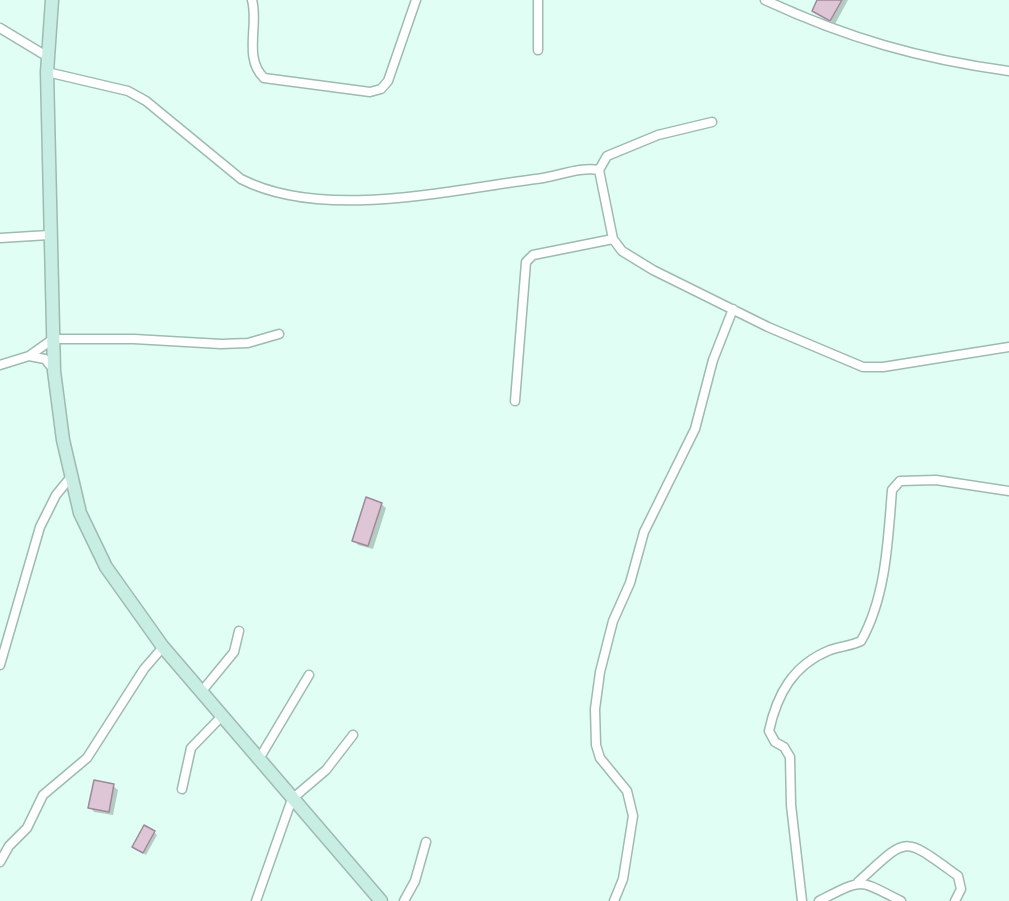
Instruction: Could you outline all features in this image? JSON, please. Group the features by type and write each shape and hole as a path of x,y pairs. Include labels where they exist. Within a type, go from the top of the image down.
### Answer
{"main road":[{"path":"52,0 47,72 49,235 54,371 70,478 80,513 106,567 163,647 381,901"}],"street":[{"path":"252,0 253,60 257,71 264,78 370,92 381,89 388,81 416,0"},
{"path":"538,0 538,50"},
{"path":"765,0 889,49 932,60 1009,71"},
{"path":"0,28 48,57"},
{"path":"47,72 128,91 146,100 241,179 258,187 295,196 323,200 359,200 555,177 591,168 599,170"},
{"path":"712,122 637,143 606,156 599,170 613,239 622,251 653,270 768,327 863,367 883,368 1009,347"},
{"path":"0,238 49,235"},
{"path":"515,401 526,262 533,255 613,239"},
{"path":"614,901 623,879 633,816 627,791 600,758 596,745 595,709 600,672 612,621 630,583 644,532 695,429 713,360 733,309"},
{"path":"0,365 29,356 53,339 134,339 220,344 248,343 279,334"},
{"path":"29,356 45,359 54,371"},
{"path":"0,665 40,527 56,495 70,478"},
{"path":"802,901 791,805 790,757 784,747 775,742 769,731 783,687 801,667 820,654 861,641 872,622 882,576 892,490 900,480 936,480 1009,491"},
{"path":"202,691 234,652 239,631"},
{"path":"0,862 9,846 27,828 43,795 87,758 144,669 163,647"},
{"path":"259,759 309,675"},
{"path":"182,789 191,748 223,715"},
{"path":"256,901 292,799 326,770 353,735"},
{"path":"405,901 416,881 426,842"},
{"path":"819,901 858,882 895,849 904,845 917,846 958,876 961,890 955,901"},
{"path":"858,882 867,884 901,901"}],"building":[{"path":"817,0 842,0 830,21 812,11"},
{"path":"366,497 382,503 368,546 352,541"},
{"path":"94,780 114,784 109,812 88,808"},
{"path":"144,825 155,831 143,853 132,847"}]}
